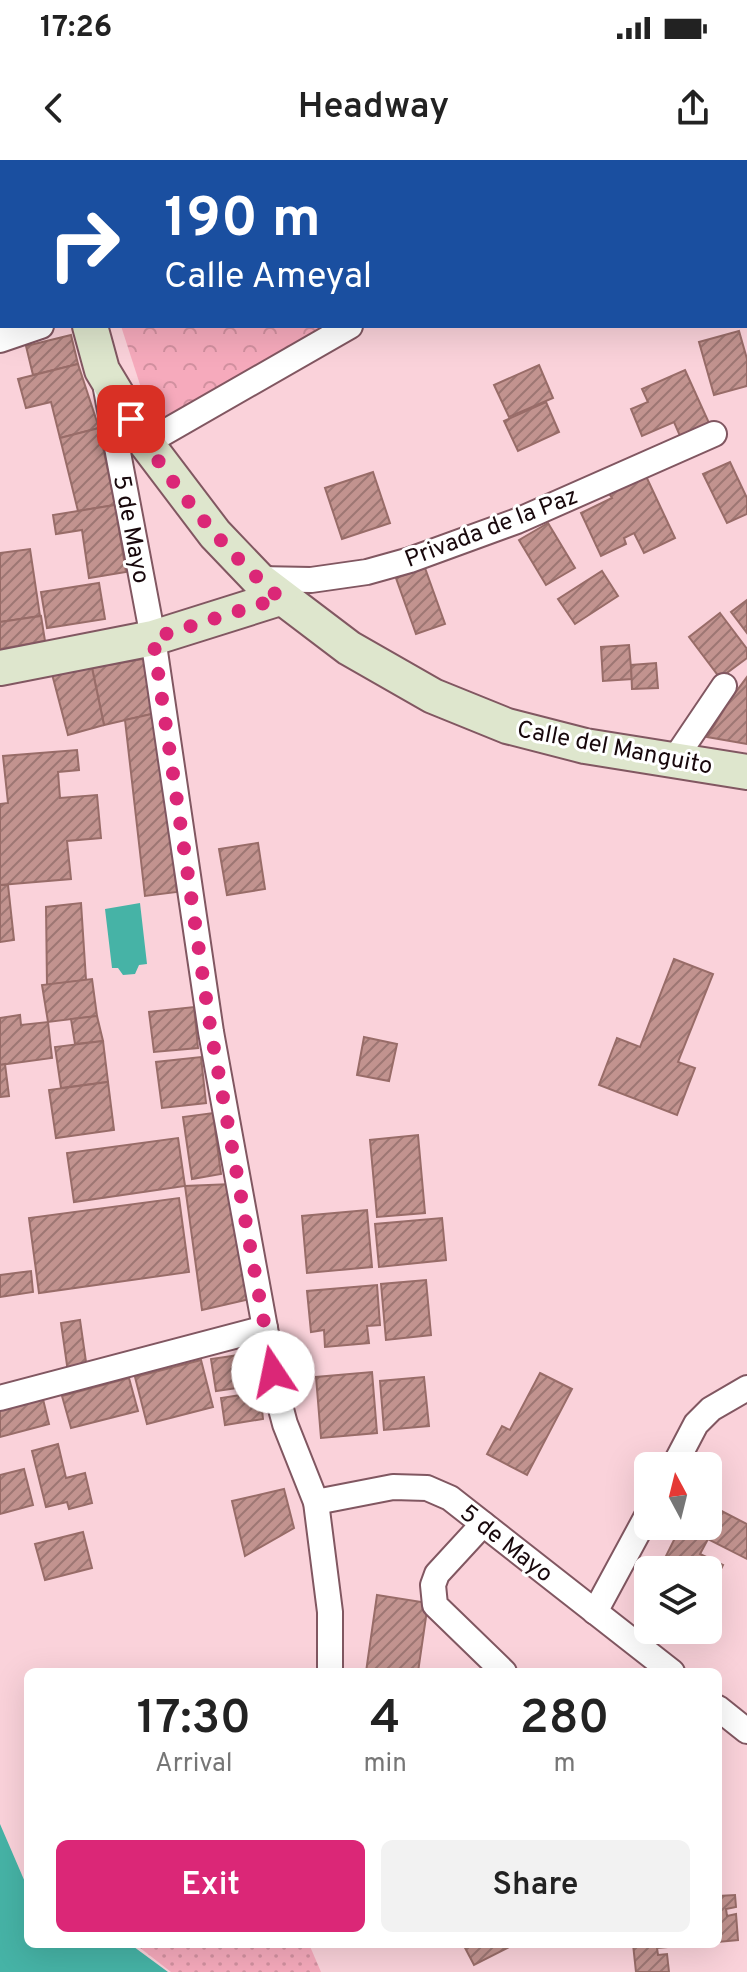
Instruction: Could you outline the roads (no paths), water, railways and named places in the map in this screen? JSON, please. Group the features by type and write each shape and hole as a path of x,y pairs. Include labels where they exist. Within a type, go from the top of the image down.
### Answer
{"main road":[{"name":"5 de Mayo","path":"91,328 102,370"},
{"name":"Calle del Manguito","path":"102,370 146,443 215,534 269,588 367,660 433,696 507,726 546,737 747,772"},
{"path":"0,668 153,638 269,588"}],"street":[{"path":"0,340 35,328"},
{"path":"146,443 347,328"},
{"name":"5 de Mayo","path":"102,370 153,638 211,1032 265,1328 285,1424 316,1502 330,1612 330,1668"},
{"name":"Privada de la Paz","path":"269,588 367,572 410,560 517,521 714,434"},
{"path":"674,760 724,686"},
{"path":"0,1398 265,1328"},
{"path":"681,1452 703,1416 747,1388"},
{"name":"5 de Mayo","path":"316,1502 393,1487 427,1488 450,1498 664,1668"},
{"path":"483,1524 437,1574 432,1594 435,1605 500,1668"},
{"path":"595,1612 634,1540"},
{"path":"722,1711 747,1731"}]}
